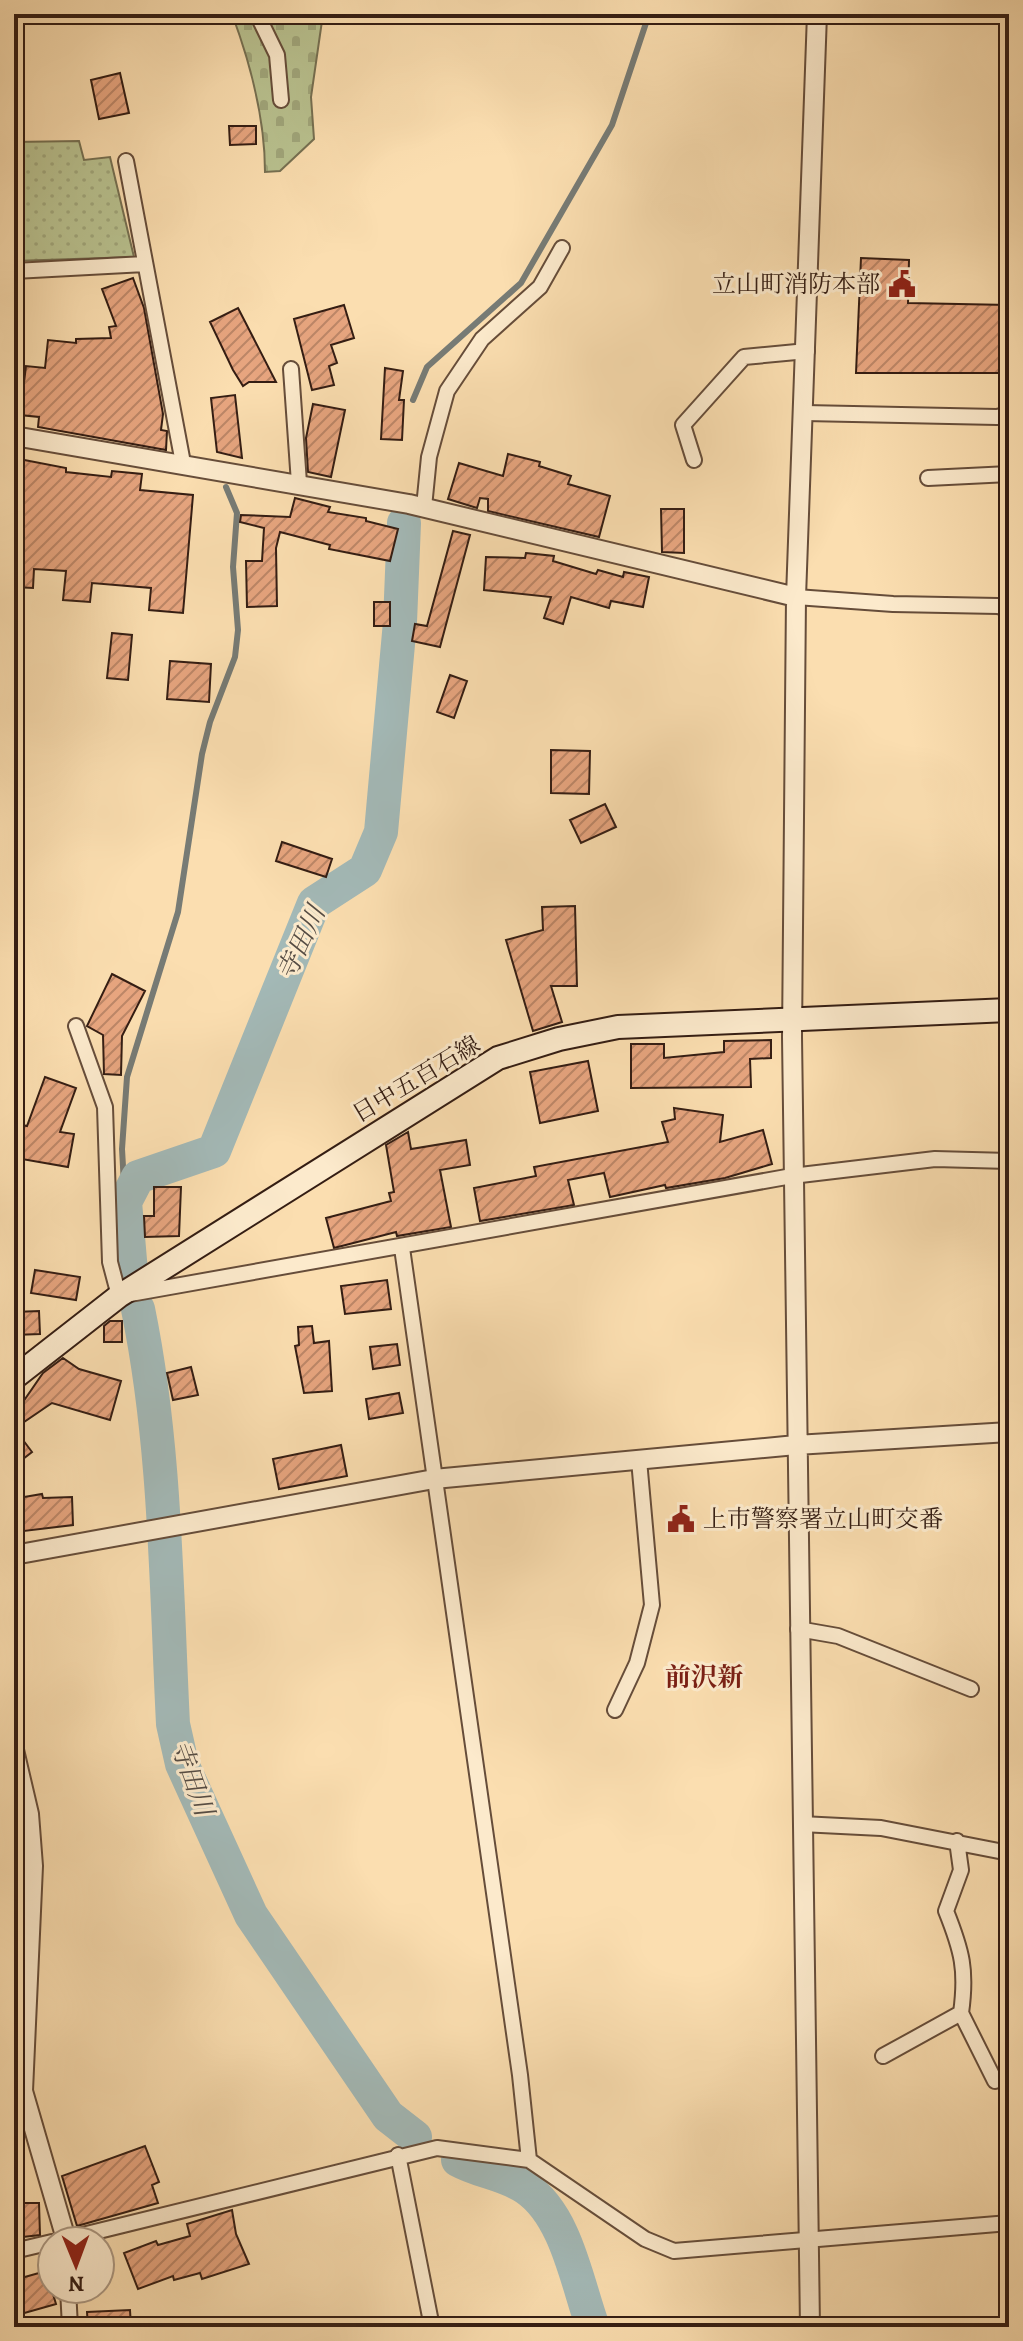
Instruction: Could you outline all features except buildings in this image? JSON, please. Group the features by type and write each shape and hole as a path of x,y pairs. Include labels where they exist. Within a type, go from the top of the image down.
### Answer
{"main road":[{"name":"日中五百石線","path":"14,1378 119,1296 498,1058 559,1039 618,1027 1009,1010"}],"street":[{"path":"257,14 277,55 281,100"},
{"path":"810,2327 792,1176 796,597 817,14"},
{"path":"126,161 183,463"},
{"path":"424,507 435,427 452,380 482,339 540,287 562,248"},
{"path":"14,271 145,264"},
{"path":"694,460 683,425 744,357 807,351"},
{"path":"291,369 299,483"},
{"path":"805,413 997,417 1009,414"},
{"path":"14,429 14,436 424,507 796,597 1009,609"},
{"path":"928,478 1009,474"},
{"path":"76,1026 105,1107 110,1262 119,1296 402,1248 792,1176 935,1159 1009,1161"},
{"path":"402,1248 520,2075 529,2160"},
{"path":"14,1555 434,1479 796,1445 1009,1432"},
{"path":"615,1710 637,1663 652,1605 639,1460"},
{"path":"798,1629 838,1636 971,1689"},
{"path":"14,1750 29,1814 33,1866 23,2091 56,2225"},
{"path":"801,1824 881,1828 1009,1853"},
{"path":"957,1841 961,1870 946,1911 963,1954 965,1981 961,2013 995,2081"},
{"path":"883,2056 961,2013"},
{"path":"116,2227 398,2155 437,2148 529,2160 645,2239 674,2251 1009,2223"},
{"path":"398,2155 432,2327"},
{"path":"14,2251 36,2246"},
{"path":"69,2305 70,2327"}],"green space":[{"path":"232,14 323,14 311,97 314,139 280,171 265,172 263,131 256,92"},
{"path":"79,141 84,160 110,157 134,257 14,261 14,142"}],"waterway":[{"path":"413,400 427,367 521,283 612,125 649,14"},
{"path":"125,1202 122,1149 127,1077 178,912 202,754 210,722 235,657 238,630 233,567 237,513 226,487"},
{"name":"寺田川","path":"131,1272 125,1202 138,1177 214,1151 314,903 365,870 381,832 400,622 404,523"},
{"name":"寺田川","path":"138,1309 160,1464 173,1724 182,1764 251,1915 388,2116 415,2137"},
{"name":"寺田川","path":"458,2160 518,2183 540,2200 552,2215 569,2252 593,2327"}],"place":[{"name":"立山町消防本部","path":"902,284"},
{"name":"上市警察署立山町交番","path":"681,1519"}],"district":[{"name":"前沢新","path":"704,1677"}]}
